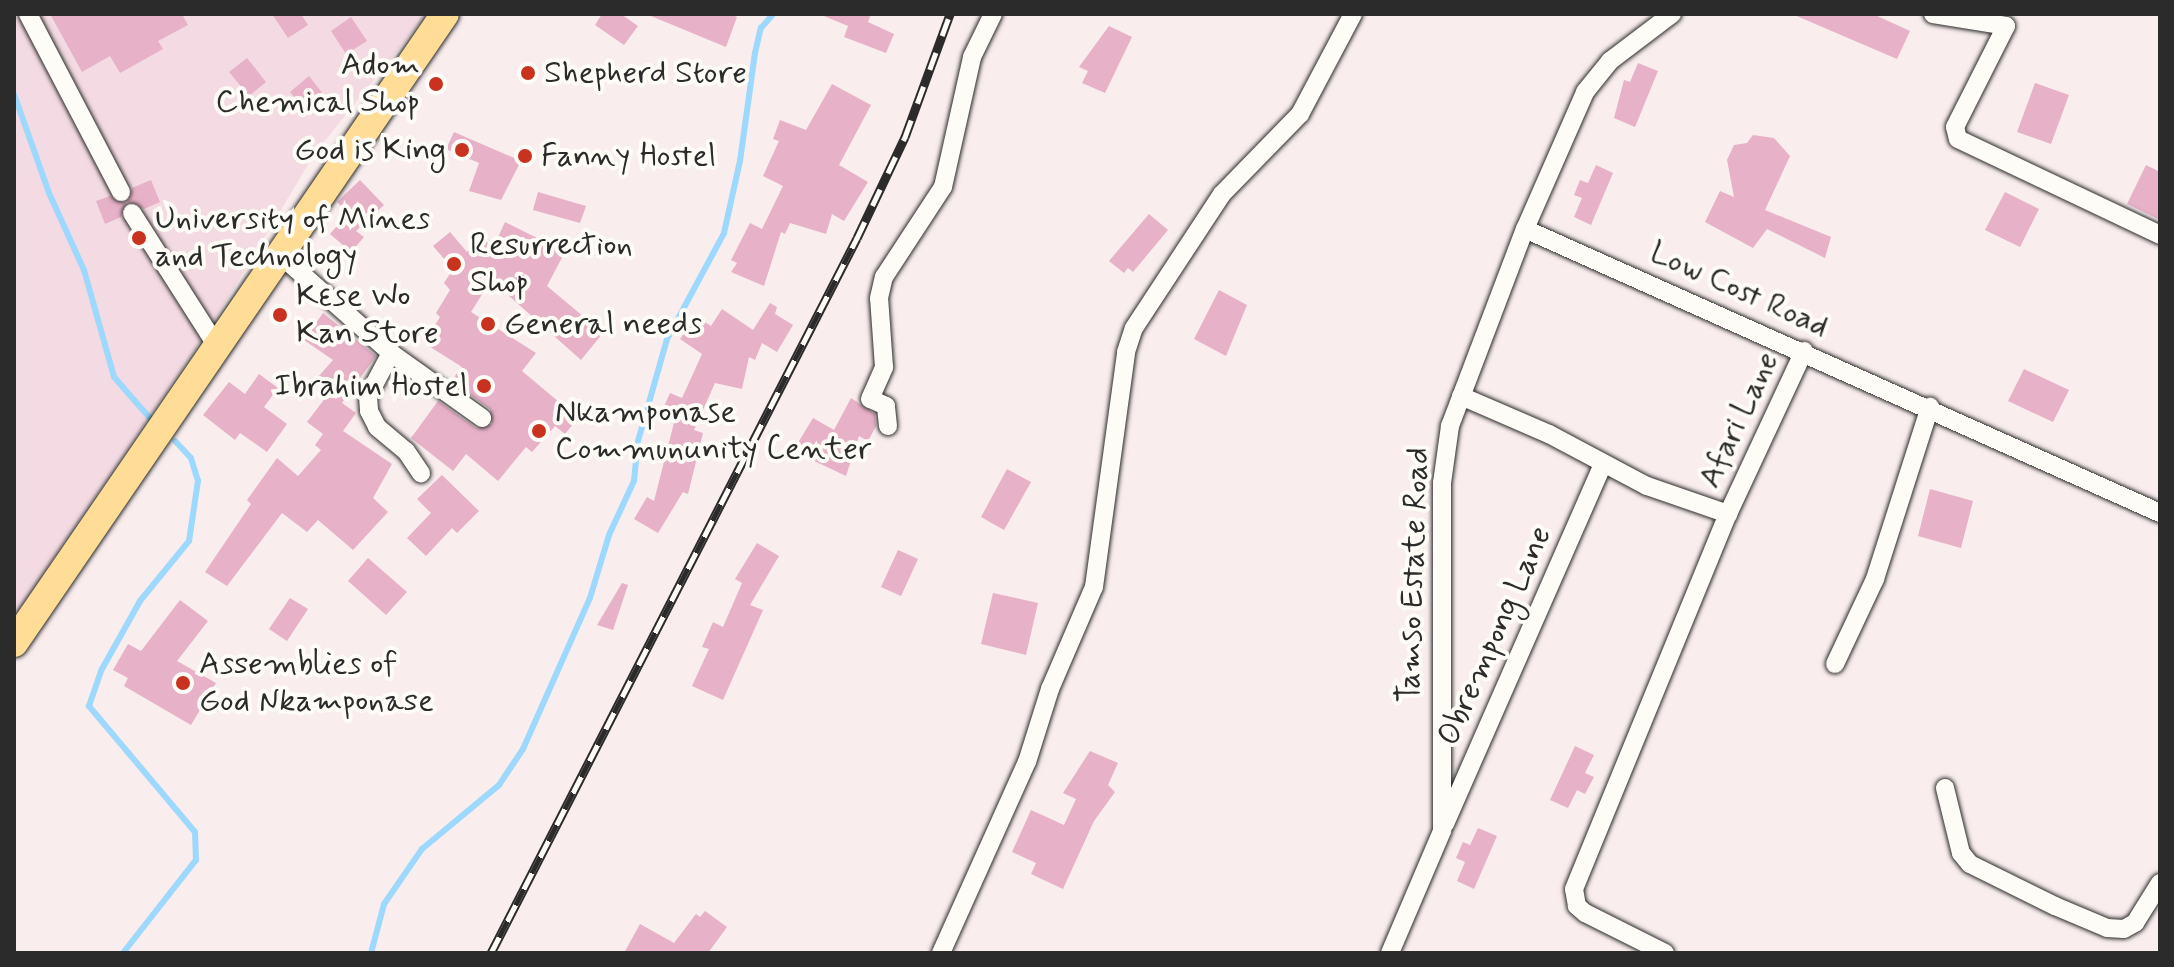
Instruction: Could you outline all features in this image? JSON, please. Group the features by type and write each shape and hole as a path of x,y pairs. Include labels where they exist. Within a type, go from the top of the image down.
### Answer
{"main road":[{"path":"14,643 218,348 278,253 445,14"}],"street":[{"path":"28,14 121,192"},
{"path":"888,426 886,406 870,399 884,367 879,298 884,277 943,187 972,57 993,14"},
{"path":"941,953 1027,762 1050,689 1094,587 1126,352 1134,328 1222,194 1300,114 1353,14"},
{"name":"Tamso Estate Road","path":"1390,953 1442,831 1442,483 1446,441 1525,229 1573,114 1596,76 1672,14"},
{"path":"1933,14 2006,26 1955,127 1958,139 2160,235"},
{"path":"132,213 218,348"},
{"name":"Low Cost Road","path":"1525,229 1930,407 2160,513"},
{"path":"278,253 391,353 482,418"},
{"name":"Afari Lane","path":"1665,953 1585,913 1577,906 1574,889 1728,514 1804,351"},
{"path":"391,353 368,396 369,411 377,427 421,473"},
{"path":"1461,396 1654,490 1728,514"},
{"path":"1835,664 1875,579 1930,407"},
{"name":"Obrempong Lane","path":"1442,831 1603,464"},
{"path":"1945,788 1961,853 1970,864 2055,906 2107,928 2124,929 2135,923 2160,883"}],"shaded area":[{"name":"University of Mines and Technology","path":"14,14 427,14 315,153 213,323 14,616"}],"building":[{"path":"50,14 182,14 188,25 158,41 163,49 120,73 110,56 82,72"},
{"path":"272,14 301,14 308,25 288,38"},
{"path":"602,14 621,14 638,26 624,45 595,25"},
{"path":"646,14 729,14 737,17 726,47"},
{"path":"819,14 871,14 868,22 894,34 886,53 844,37 848,26"},
{"path":"1792,14 1873,14 1910,31 1897,59"},
{"path":"351,17 367,41 346,54 331,31"},
{"path":"1109,26 1132,37 1105,93 1082,83 1088,71 1079,67"},
{"path":"247,58 266,82 249,96 229,72"},
{"path":"1638,63 1658,71 1635,127 1614,118 1624,80 1630,82"},
{"path":"309,76 327,99 308,114 290,92"},
{"path":"2035,83 2069,95 2051,144 2017,132"},
{"path":"832,84 871,105 839,165 868,182 844,221 832,214 826,234 790,223 785,234 781,232 764,286 731,272 737,263 731,260 750,223 762,229 783,186 763,176 779,141 773,139 780,120 806,130"},
{"path":"454,132 521,161 501,200 469,191 479,163 446,149"},
{"path":"1753,135 1774,138 1790,156 1765,210 1831,237 1825,258 1767,229 1753,248 1705,222 1720,191 1734,197 1727,160 1734,145 1747,143"},
{"path":"1596,165 1613,173 1591,225 1574,217 1582,198 1574,195 1580,180 1588,183"},
{"path":"2146,165 2160,172 2160,220 2127,204"},
{"path":"151,180 160,202 144,209 127,202 132,188"},
{"path":"360,180 384,205 356,231 364,237 351,252 330,234 348,213 337,202"},
{"path":"538,192 586,206 580,223 533,210"},
{"path":"2005,192 2039,209 2020,247 1985,230"},
{"path":"110,196 126,203 121,217 105,224 96,201"},
{"path":"1149,214 1168,230 1133,272 1128,268 1124,273 1109,261"},
{"path":"505,222 565,252 547,286 603,333 581,360 491,280 471,312 536,353 522,371 578,418 565,434 555,426 532,452 526,447 498,481 466,454 453,471 411,438 438,401 476,428 492,424 490,409 451,381 462,367 424,343 440,317 436,313 450,290 444,283 453,269 433,246 450,232 467,252 477,237 494,246"},
{"path":"1219,290 1247,305 1226,356 1194,339"},
{"path":"770,303 777,307 775,314 793,325 777,352 762,343 755,360 749,357 742,389 715,383 694,430 703,433 688,494 683,492 658,533 634,519 647,497 654,501 676,415 663,409 670,393 682,398 702,354 680,339 696,316 711,326 722,309 753,330"},
{"path":"323,313 376,356 342,403 356,413 343,431 392,464 373,498 388,512 353,550 318,520 307,532 282,513 227,586 205,572 251,504 247,500 277,458 298,476 321,450 315,445 323,434 307,422 332,389 318,377 333,360 304,340"},
{"path":"2024,369 2069,390 2053,422 2008,401"},
{"path":"259,374 278,388 264,407 287,424 267,452 240,433 235,440 203,415 229,382 245,394"},
{"path":"851,398 875,414 876,426 868,441 859,436 846,476 793,451 813,418 834,430"},
{"path":"1007,469 1031,482 1004,530 981,517"},
{"path":"442,475 479,511 457,533 452,528 426,556 407,538 431,513 417,499"},
{"path":"1930,489 1973,501 1961,548 1918,536"},
{"path":"757,543 779,556 750,605 763,610 723,700 692,686 709,649 702,647 713,622 723,627 742,583 735,579"},
{"path":"898,550 918,559 901,596 881,587"},
{"path":"368,558 407,592 386,615 348,581"},
{"path":"622,583 628,585 613,630 597,625"},
{"path":"993,593 1038,603 1026,655 981,644"},
{"path":"290,598 308,609 287,641 269,629"},
{"path":"180,600 208,621 177,661 216,683 191,725 124,686 128,678 113,670 128,644 141,651"},
{"path":"1575,746 1594,755 1585,773 1594,777 1585,794 1577,790 1568,808 1550,800"},
{"path":"1090,751 1118,763 1108,785 1115,792 1094,821 1063,889 1031,874 1036,863 1012,852 1031,810 1064,825 1076,799 1063,793"},
{"path":"1478,828 1497,836 1474,889 1457,881 1465,862 1456,858 1463,842 1470,845"},
{"path":"705,911 727,927 708,953 624,953 640,924 674,943 696,914 700,917"}],"waterway":[{"path":"371,953 384,904 422,849 499,785 523,749 590,598 609,535 634,481 638,441 667,339 724,233 740,161 755,53 761,28 773,14"},
{"path":"14,94 49,193 84,270 114,377 156,425"},
{"path":"123,953 196,860 195,832 89,706 102,669 140,601 189,541 198,481 191,458 175,441"}],"railway":[{"path":"491,953 857,238 905,137 950,14"}],"place":[{"name":"Shepherd Store","path":"528,73"},
{"name":"Adom Chemical Shop","path":"436,84"},
{"name":"God is King","path":"462,150"},
{"name":"Fanny Hostel","path":"525,156"},
{"name":"University of Mines and Technology","path":"139,238"},
{"name":"Resurrection Shop","path":"454,264"},
{"name":"Kɛse Wo Kan Store","path":"280,315"},
{"name":"General needs","path":"488,324"},
{"name":"Ibrahim Hostel","path":"484,386"},
{"name":"Nkamponase Commununity Center","path":"539,431"},
{"name":"Assemblies of God Nkamponase","path":"183,683"}]}
